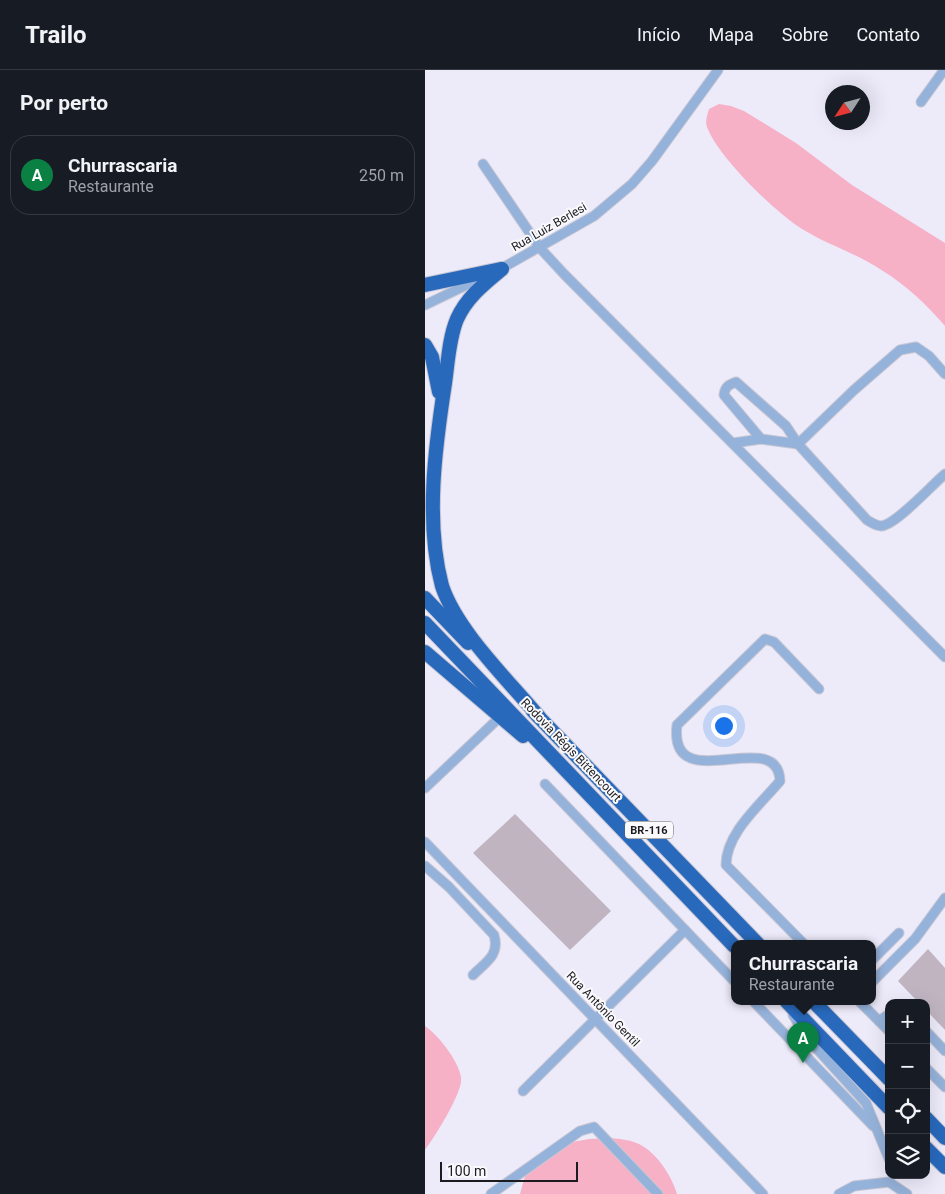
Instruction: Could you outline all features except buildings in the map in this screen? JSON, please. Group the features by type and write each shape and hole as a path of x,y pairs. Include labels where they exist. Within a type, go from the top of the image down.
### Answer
{"highway":[{"path":"425,285 502,269"},
{"path":"502,269 470,297 457,320 441,405 433,468 431,538 442,587 467,630 539,717"},
{"path":"425,346 432,358 441,405"},
{"name":"Rodovia Régis Bittencourt","path":"425,598 754,940"},
{"name":"Rodovia Régis Bittencourt","path":"425,623 731,943"},
{"path":"425,652 584,788"},
{"path":"789,1005 885,1104"},
{"path":"817,1005 885,1075"},
{"path":"930,1122 945,1138"},
{"path":"930,1152 945,1167"}],"street":[{"name":"Rua Luiz Berlesi","path":"425,306 502,269 594,216 632,184 652,160 718,70"},
{"path":"921,102 943,70"},
{"path":"483,164 540,248 564,274 945,657"},
{"path":"798,444 854,390 900,350 916,347 929,356 945,374"},
{"path":"761,438 724,395 729,384 736,382 786,426 798,444 867,520 877,525 885,526 900,515 945,474"},
{"path":"733,443 761,438 798,444"},
{"path":"800,940 726,865 726,852 736,833 780,781 780,770 774,763 759,758 715,761 689,758 681,752 675,740 677,725 765,640 774,642 819,688"},
{"path":"425,788 500,716"},
{"path":"545,784 731,978"},
{"name":"Rua Antônio Gentil","path":"425,842 763,1194"},
{"path":"425,866 449,887 494,935 497,946 494,955 473,975"},
{"path":"876,978 915,939 945,898"},
{"path":"523,1091 685,930"},
{"path":"876,956 899,933"},
{"path":"757,1005 877,1130"},
{"path":"788,1005 807,1038 866,1103 885,1149"},
{"path":"863,1005 885,1027"},
{"path":"879,1021 885,1017"},
{"path":"930,1035 945,1051"},
{"path":"930,1072 945,1087"},
{"path":"491,1194 580,1131 593,1127 658,1194"},
{"path":"839,1194 854,1186 889,1179 907,1194"}],"shaded area":[{"path":"719,104 744,111 796,143 852,185 945,243 945,326 916,296 892,277 873,265 802,229 763,197 723,153 707,127 706,121 709,109"},
{"path":"425,1026 447,1049 456,1063 461,1077 461,1084 441,1125 425,1150"},
{"path":"611,1138 636,1143 651,1153 667,1172 677,1194 520,1194 526,1172 561,1144 589,1139"}],"place":[{"name":"Churrascaria","path":"803,1063"}]}
